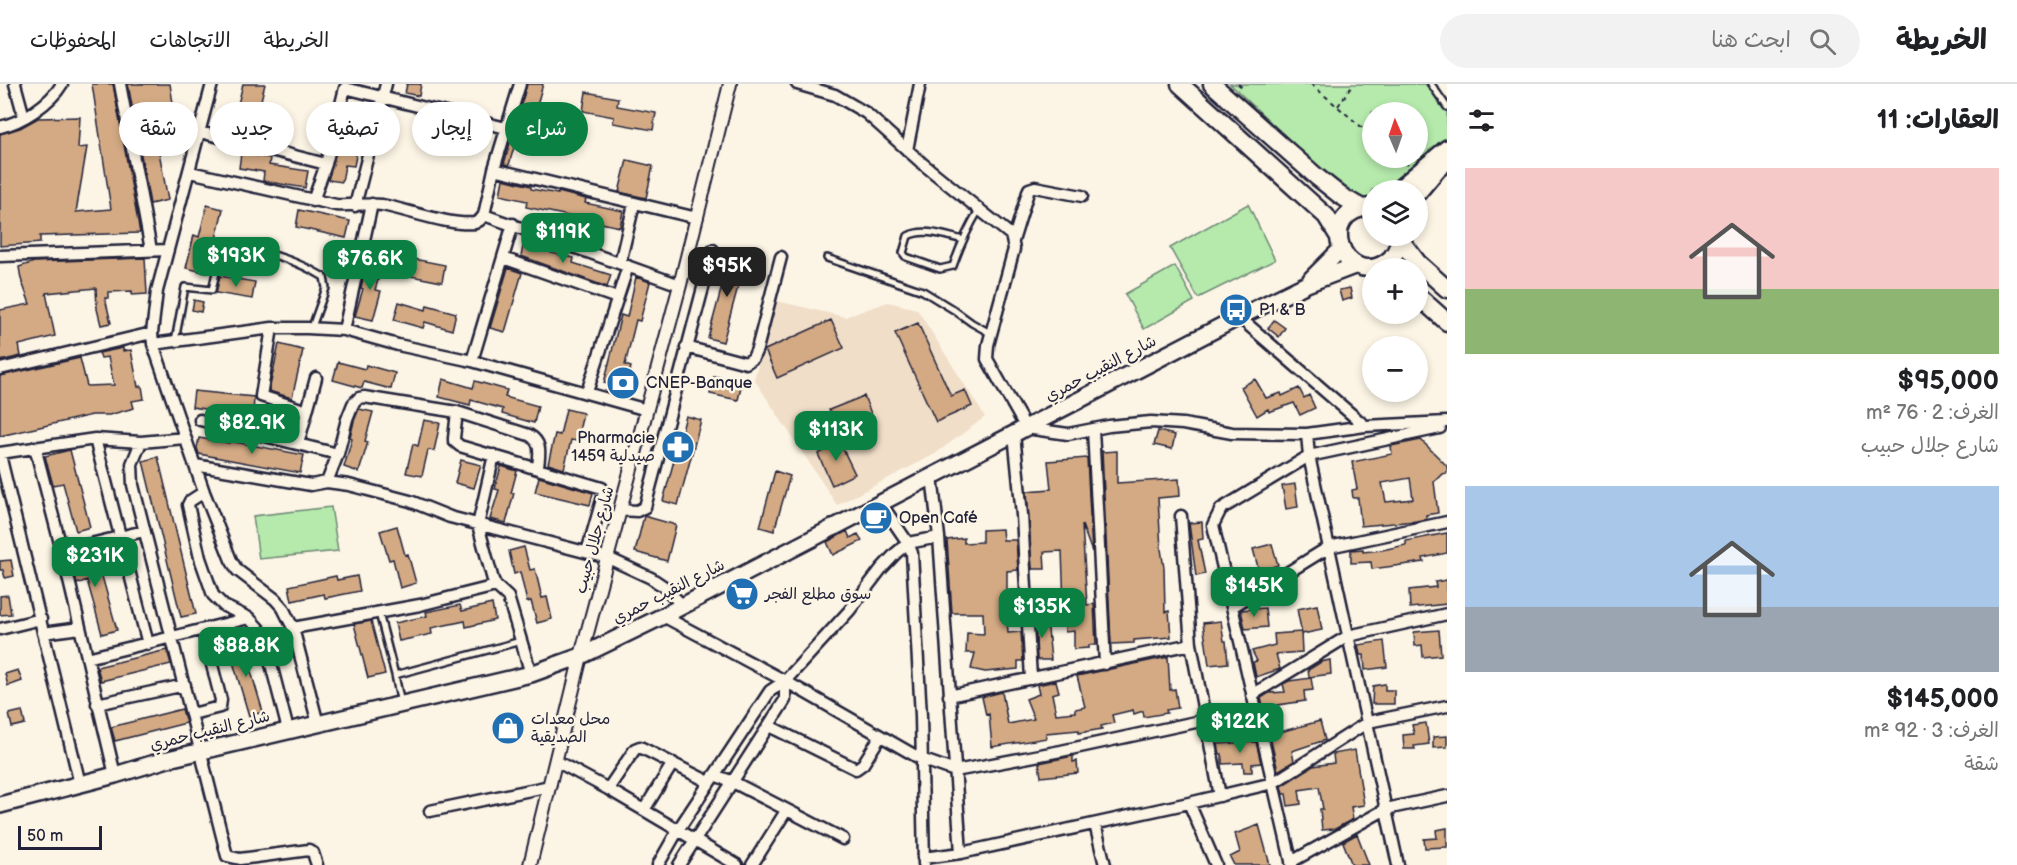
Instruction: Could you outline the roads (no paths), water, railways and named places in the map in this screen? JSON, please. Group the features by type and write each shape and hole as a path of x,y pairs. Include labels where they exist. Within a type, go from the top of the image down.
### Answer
{"main road":[{"path":"1180,84 1326,216 1344,256 1362,265"},
{"path":"1212,84 1317,177 1341,196 1362,206"},
{"path":"1409,180 1447,148"},
{"path":"1428,181 1447,162"},
{"path":"1340,243 1339,231 1345,218 1356,210 1362,209"},
{"name":"شارع النقيب حمري","path":"1307,284 1340,243"},
{"path":"1406,246 1418,263 1447,290"},
{"name":"شارع النقيب حمري","path":"0,805 168,759 531,674 581,656 683,606 1239,317 1307,284 1362,268"},
{"path":"1428,306 1447,322"}],"street":[{"path":"15,84 24,117"},
{"path":"0,127 24,117 50,98 62,84"},
{"path":"120,84 151,250"},
{"path":"212,84 154,304 153,338 204,492 231,560 237,570 275,599 283,609 293,628 318,724"},
{"path":"355,206 386,84"},
{"path":"515,102 520,84"},
{"name":"شارع جلال حبيب","path":"530,865 581,656 698,218 730,84"},
{"path":"797,84 835,95 866,113 907,150 1006,229 1013,240"},
{"path":"907,150 920,84"},
{"path":"313,201 326,164 343,89 347,87 505,127"},
{"path":"200,132 326,164"},
{"path":"190,172 313,201 355,206 372,204 470,223 480,220 484,215 494,169 505,134"},
{"path":"494,169 698,218"},
{"path":"1030,679 1020,431 989,364 987,352 1014,249 1013,240 1029,189 1035,187 1082,196"},
{"path":"344,330 372,204"},
{"path":"587,392 617,298 634,204"},
{"path":"484,215 680,285"},
{"path":"472,361 513,224"},
{"path":"0,256 168,250"},
{"path":"620,510 637,512 645,507 713,250"},
{"path":"686,347 747,363 753,358 758,349 781,257"},
{"path":"503,258 617,298"},
{"path":"1239,317 1365,426"},
{"path":"0,369 153,338 175,341 272,328 344,330 472,361 647,410"},
{"path":"272,328 261,396 307,411"},
{"path":"298,444 316,378"},
{"path":"327,482 338,454 347,419 354,404 359,398 364,397 457,412 534,437 540,444 538,468"},
{"path":"457,412 454,441 460,446 602,488 603,493 587,552"},
{"path":"200,420 338,454"},
{"path":"1020,431 1063,435 1151,422 1183,424 1232,433 1307,434 1365,426 1442,427"},
{"path":"1442,427 1309,456 1221,509 1213,525 1291,864 1386,809 1447,796"},
{"path":"1093,429 1106,664"},
{"path":"1307,434 1309,456 1398,865"},
{"path":"80,784 0,454 94,439 141,442 186,438"},
{"path":"94,439 148,644"},
{"path":"141,442 132,464 132,474 144,531 227,855 240,859 309,850 317,865"},
{"path":"35,447 115,775"},
{"path":"494,455 478,525 496,586 508,597 531,674"},
{"path":"195,465 311,485 327,482 350,485 410,501 478,525 608,558 651,578 663,586 683,606"},
{"path":"932,476 939,537 961,854"},
{"path":"204,492 189,501 188,505 200,558 213,595 224,606 249,618 260,630 288,730"},
{"path":"880,502 908,543 913,565 921,716 923,862 1274,783 1368,722 1447,706"},
{"path":"1181,516 1191,644 1220,796"},
{"path":"1232,607 1329,547 1447,522"},
{"path":"62,551 120,535 144,531"},
{"path":"658,865 678,830 770,691 785,681 849,611 881,569 908,543 939,537"},
{"path":"293,628 420,605 496,586"},
{"path":"1252,695 1348,636 1447,614"},
{"path":"663,616 785,681 921,759 954,771 1205,720"},
{"path":"87,658 249,618"},
{"path":"0,629 41,619"},
{"path":"43,633 80,628"},
{"path":"192,714 220,706 221,700 203,630"},
{"path":"949,696 1191,644"},
{"path":"679,865 785,700 785,681"},
{"path":"97,704 185,685"},
{"path":"769,726 856,769 863,764 880,737"},
{"path":"608,789 637,747 644,748 673,763 712,778 731,781 786,812 843,839"},
{"path":"556,761 737,865"},
{"path":"644,810 673,763"},
{"path":"430,811 550,786"},
{"path":"1189,803 1216,865"},
{"path":"752,865 786,812"},
{"path":"1095,824 1105,865"}],"lane":[{"path":"1431,84 1447,107"},
{"path":"963,240 926,232 915,232 908,236 903,253 906,257 940,269 953,266 963,240 980,208"},
{"path":"175,341 185,287 211,291 217,268 229,250 265,252 300,263 324,277 326,288 312,328"},
{"path":"826,258 923,291 972,323 992,333"},
{"path":"378,612 402,705"},
{"path":"395,675 521,641"}],"place":[{"name":"P1 & B","path":"1236,310"},
{"name":"CNEP-Banque","path":"623,383"},
{"name":"Pharmacie 1459 صيدلية","path":"678,447"},
{"name":"Open Café","path":"876,518"},
{"name":"سوق مطلع الفجر","path":"742,594"},
{"name":"محل معدات الصديقية","path":"508,728"}]}
